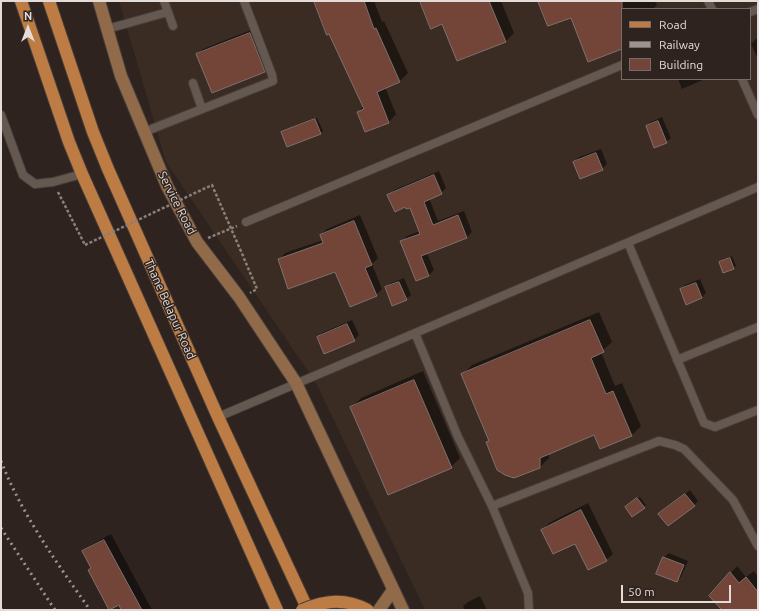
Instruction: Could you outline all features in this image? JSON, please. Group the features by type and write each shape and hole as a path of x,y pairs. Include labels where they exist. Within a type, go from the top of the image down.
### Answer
{"main road":[{"name":"Thane Belapur Road","path":"21,1 69,142 82,174 277,610"},
{"name":"Thane Belapur Road","path":"49,1 93,132 218,417 308,610"},
{"path":"302,610 321,602 342,602 368,610"}],"street":[{"name":"Service Road","path":"99,1 121,76 167,186 197,242 239,297 296,384 403,610"},
{"path":"379,610 393,590"}],"lane":[{"path":"164,1 173,26"},
{"path":"144,132 273,81 272,74 244,1"},
{"path":"107,29 168,12"},
{"path":"246,222 621,65"},
{"path":"742,80 758,115"},
{"path":"193,84 202,109"},
{"path":"1,114 23,175 35,184 53,182 82,174"},
{"path":"218,417 758,188"},
{"path":"628,243 704,422 715,427 758,410"},
{"path":"677,360 758,327"},
{"path":"415,333 458,437 492,506 528,593 529,610"},
{"path":"492,506 659,441 667,442 684,450 733,500 758,546"}],"path":[{"path":"62,200 85,245 212,185 257,289"},
{"path":"197,242 246,222"}],"shaded area":[{"path":"119,1 758,1 758,610 425,610 316,383 166,162"}],"building":[{"path":"314,1 364,1 374,29 376,28 400,82 377,92 389,123 365,132 357,112 364,109 329,34 327,35"},
{"path":"420,1 489,1 506,42 457,61 442,24 431,29"},
{"path":"538,1 622,1 621,49 588,62 571,18 548,26"},
{"path":"250,33 265,72 212,93 196,54"},
{"path":"315,119 321,134 287,147 281,132"},
{"path":"658,121 667,143 654,148 646,126"},
{"path":"596,153 603,170 580,179 573,162"},
{"path":"434,175 442,194 424,202 433,225 458,215 467,238 421,256 429,276 416,281 400,241 420,234 410,208 406,209 405,207 395,212 387,195"},
{"path":"354,221 372,265 365,268 377,296 350,307 335,272 288,289 278,259 323,243 320,235"},
{"path":"730,258 734,269 723,273 719,262"},
{"path":"399,282 407,300 392,306 385,287"},
{"path":"696,283 702,298 686,305 680,289"},
{"path":"590,320 604,352 591,358 606,394 613,391 632,436 600,449 594,435 540,458 540,468 514,478 505,475 497,470 486,442 489,441 461,374"},
{"path":"347,324 355,341 324,354 317,337"},
{"path":"414,380 452,468 388,495 350,407"},
{"path":"685,494 695,506 668,526 658,514"},
{"path":"637,498 645,508 632,517 625,507"},
{"path":"581,510 607,561 588,570 575,544 553,554 541,530"},
{"path":"104,540 142,610 121,610 119,605 109,610 88,570 91,568 82,551"},
{"path":"663,557 684,565 677,582 656,574"},
{"path":"730,572 739,583 746,577 758,592 758,610 722,610 709,596"}],"railway":[{"path":"1,461 19,500 41,538 90,610"},
{"path":"1,528 55,610"}]}
